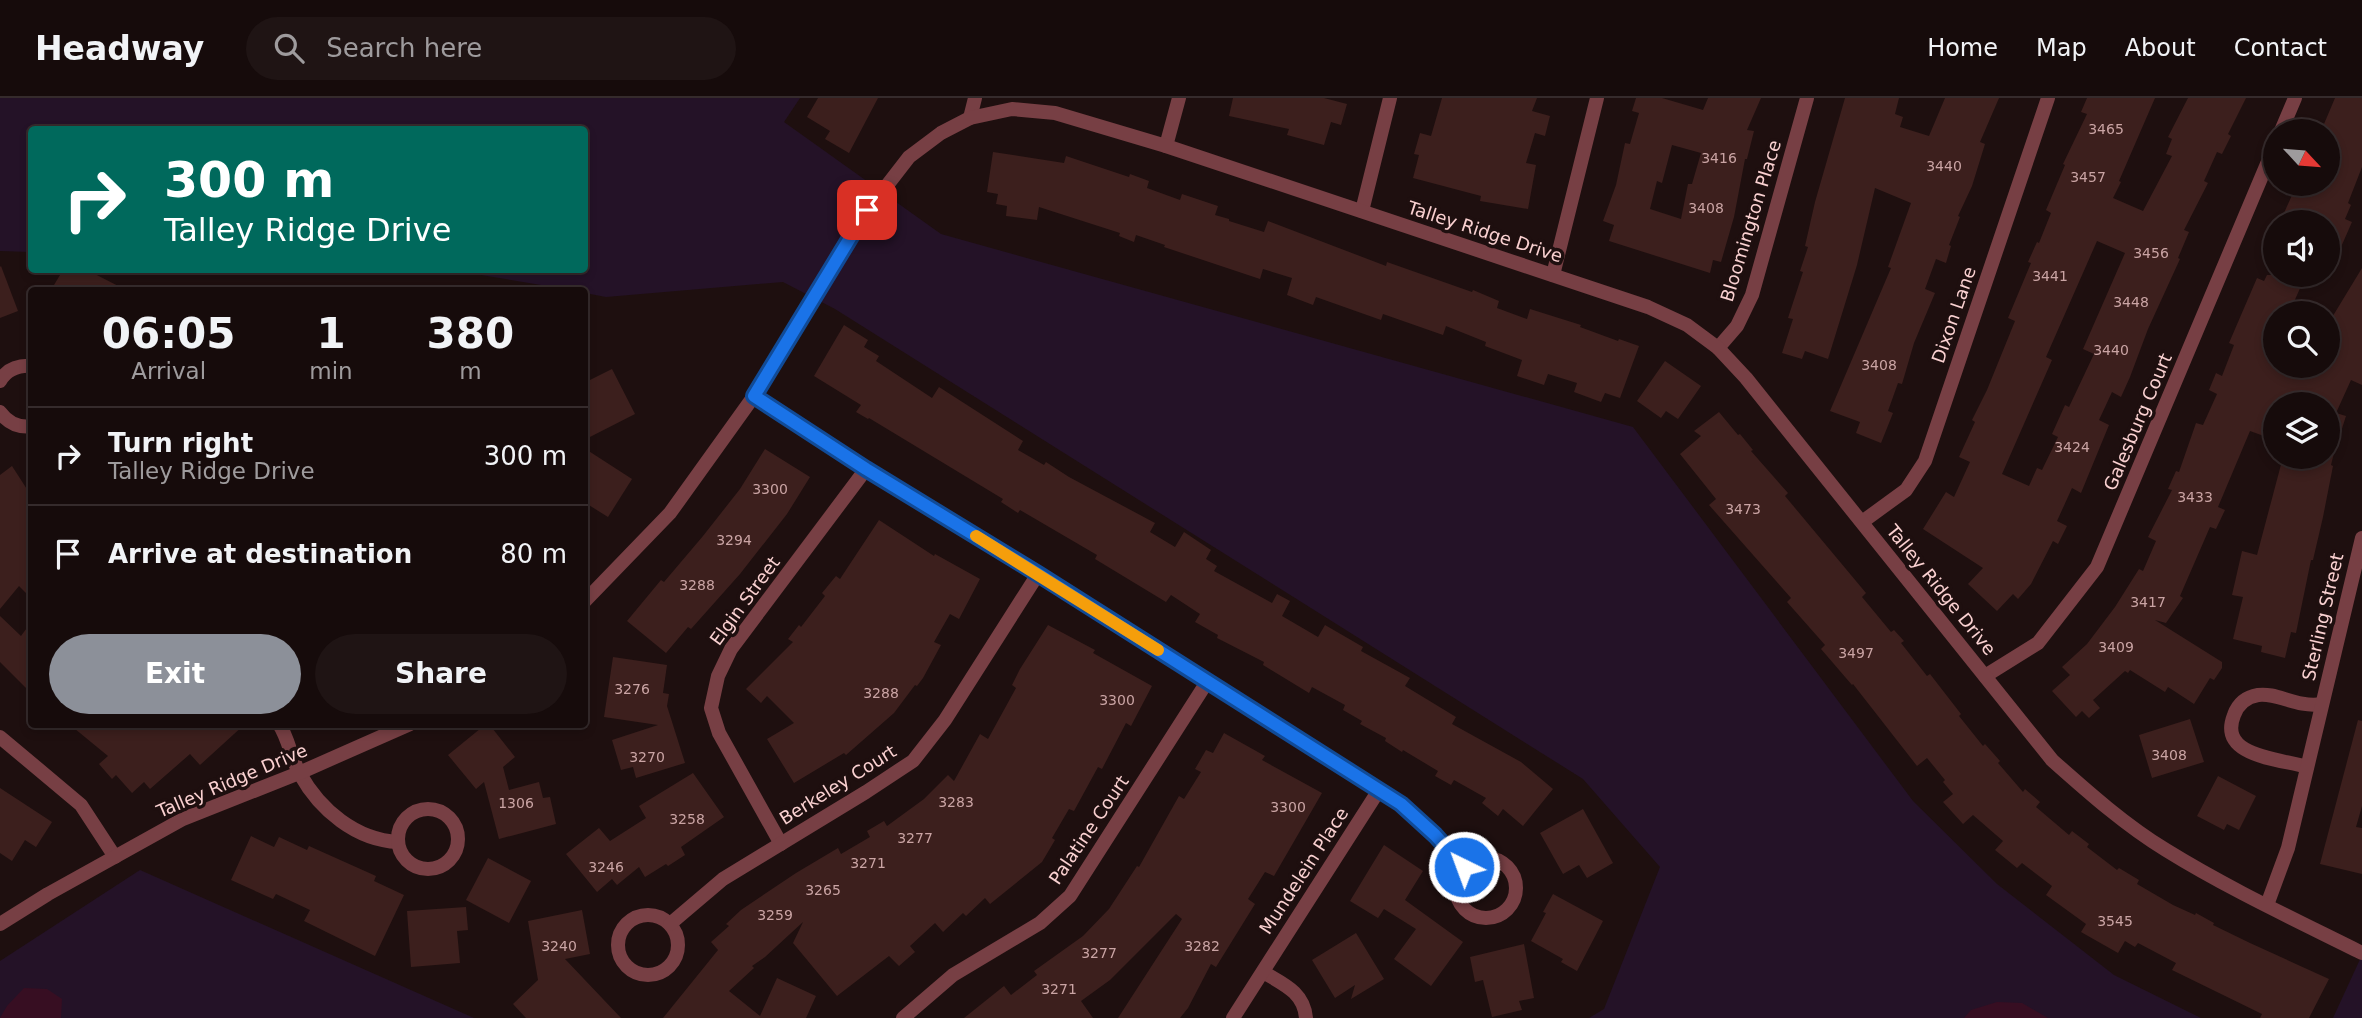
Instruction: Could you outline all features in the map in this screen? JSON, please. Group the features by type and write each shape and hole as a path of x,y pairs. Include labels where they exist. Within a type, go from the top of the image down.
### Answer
{"street":[{"path":"970,118 975,98"},
{"path":"1167,146 1180,98"},
{"path":"1362,211 1390,98"},
{"path":"1553,275 1597,98"},
{"name":"Bloomington Place","path":"1717,348 1737,326 1752,295 1807,98"},
{"name":"Dixon Lane","path":"1861,522 1906,490 1925,461 2048,98"},
{"path":"2286,119 2295,98"},
{"name":"Talley Ridge Drive","path":"588,597 670,513 754,396 867,210 909,157 941,133 970,118 1012,109 1055,113 1167,146 1362,211 1648,307 1688,325 1717,348 1746,378 2052,760 2100,802 2164,849 2212,878 2362,953"},
{"name":"Galesburg Court","path":"1985,676 2038,643 2097,567 2263,173"},
{"path":"0,381 10,370 28,366"},
{"path":"754,396 1401,804 1435,835 1464,867"},
{"path":"0,412 8,421 18,426 28,426"},
{"name":"Elgin Street","path":"781,844 719,733 711,708 718,676 731,649 866,469"},
{"name":"Sterling Street","path":"2267,905 2288,848 2362,538"},
{"name":"Berkeley Court","path":"670,924 723,879 913,761 945,720 1038,574"},
{"name":"Palatine Court","path":"903,1018 953,975 1040,923 1070,896 1207,682"},
{"name":"Sterling Street","path":"2307,767 2251,754 2240,746 2233,734 2231,721 2236,708 2246,698 2259,695 2310,706 2322,704"},
{"path":"281,728 299,773 320,802 345,824 384,841 398,842"},
{"name":"Talley Ridge Drive","path":"0,924 183,819 299,773 401,728"},
{"path":"0,737 82,806 115,857"},
{"name":"Mundelein Place","path":"1233,1018 1379,790"},
{"path":"427,808 446,814 457,830 459,840 452,859 434,869 424,869 406,860 398,842 399,832 409,816 427,808"},
{"path":"1481,858 1500,861 1507,867 1516,884 1516,893 1507,910 1488,919 1478,918 1460,906 1455,886 1464,867 1481,858"},
{"path":"641,915 662,918 670,924 678,941 675,960 669,967 652,976 634,972 626,966 620,957 619,936 631,919 641,915"},
{"path":"1262,972 1298,995 1305,1006 1306,1018"}],"shaded area":[{"path":"0,98 800,98 784,122 941,234 1633,427 1913,801 1997,884 2114,975 2201,1018 1589,1018 1604,1009 1660,867 1583,779 835,309 783,282 606,297 588,294 588,287 553,287 469,273 588,273 588,126 28,126 28,252 0,251"},
{"path":"140,870 474,1018 0,1018 0,961"},
{"path":"2362,955 2362,1018 2333,1018"},
{"path":"24,988 47,989 62,999 61,1018 0,1018"},
{"path":"1997,1002 2022,1003 2048,1018 1964,1018 1971,1010"}],"building":[{"path":"818,98 878,98 849,153 825,139 830,131 807,117"},
{"path":"1233,98 1324,98 1347,104 1341,125 1331,122 1324,145 1287,135 1289,129 1229,116"},
{"path":"1442,98 1537,98 1532,111 1550,116 1545,136 1535,133 1526,163 1536,165 1528,209 1480,201 1481,196 1413,178 1419,155 1414,154 1420,133 1431,136"},
{"path":"1636,98 1662,98 1703,110 1708,98 1761,98 1747,130 1754,131 1721,262 1713,260 1710,273 1609,241 1614,225 1603,221 1616,185 1625,143 1630,144 1639,113 1632,111","holes":["1672,145 1701,153 1692,184 1688,184 1681,219 1650,209 1657,181 1662,183"]},
{"path":"1845,98 1899,98 1895,114 1903,117 1900,127 1929,136 1945,98 1999,98 1980,142 1985,144 1972,186 1958,216 1960,217 1949,245 1951,246 1946,263 1936,259 1925,289 1935,293 1914,343 1902,384 1898,383 1888,411 1893,413 1881,443 1856,433 1860,422 1830,411 1891,268 1888,267 1911,203 1875,188 1857,265 1828,359 1805,351 1802,359 1782,353 1793,319 1788,318 1803,272 1800,271 1808,247 1805,246 1815,202"},
{"path":"2087,98 2155,98 2113,198 2143,211 2172,156 2166,154 2172,139 2168,137 2188,98 2246,98 2228,134 2231,136 2222,154 2217,152 2204,181 2208,183 2184,230 2189,232 2178,258 2180,259 2121,397 2112,392 2099,420 2109,425 2081,493 2072,488 2057,521 2067,526 2058,544 2053,541 2031,584 2018,599 2013,594 1997,611 1968,584 1983,568 1923,529 1946,492 1954,497 1970,462 1959,457 2015,321 2008,318 2031,263 2028,262 2051,213 2046,210 2065,165 2063,164 2087,114 2081,112","holes":["2097,241 2125,253 2083,349 2094,354 2069,407 2065,405 2052,434 2058,437 2042,470 2037,468 2029,486 2002,474 2052,360 2046,357"]},
{"path":"2335,98 2362,98 2362,167 2348,203 2351,205 2345,219 2352,222 2341,247 2340,210 2285,210 2292,196 2340,196 2340,119 2326,119"},
{"path":"993,152 1064,163 1066,156 1129,177 1130,174 1149,181 1147,188 1180,200 1182,194 1218,206 1215,215 1229,221 1264,232 1268,221 1386,266 1387,262 1472,292 1473,290 1499,301 1497,308 1527,319 1530,309 1639,346 1620,398 1605,393 1601,402 1574,392 1577,383 1548,374 1544,385 1517,376 1522,360 1485,346 1486,342 1446,326 1443,335 1383,314 1381,320 1316,297 1313,305 1287,295 1292,278 1263,269 1260,279 1136,235 1134,242 1119,236 1120,233 1039,207 1037,220 1006,216 1007,206 996,204 998,194 987,192"},
{"path":"0,267 18,311 0,318"},
{"path":"2362,268 2362,385 2351,380 2340,404 2340,392 2263,392 2263,436 2250,431 2218,507 2225,510 2216,529 2210,527 2180,596 2183,598 2166,623 2155,620 2222,662 2222,668 2214,680 2210,678 2194,704 2168,687 2165,692 2130,670 2128,673 2125,671 2093,700 2100,708 2089,718 2082,711 2076,717 2052,691 2070,675 2062,667 2087,644 2139,569 2143,571 2156,541 2148,537 2172,490 2168,489 2176,471 2179,472 2196,423 2203,425 2217,394 2209,390 2216,373 2222,376 2234,345 2229,343 2257,278 2263,281 2263,287 2301,287 2294,301 2263,301 2263,378 2340,378 2340,304"},
{"path":"61,273 93,273 120,287 53,287"},
{"path":"844,325 868,340 864,347 879,356 876,361 932,398 939,387 1023,441 1018,450 1044,465 1046,462 1155,523 1150,532 1175,547 1184,532 1211,550 1206,559 1217,566 1214,571 1272,603 1277,594 1290,601 1282,616 1318,637 1325,625 1363,647 1361,651 1410,678 1405,686 1456,717 1452,724 1521,762 1553,789 1523,826 1503,809 1498,816 1482,803 1486,798 1454,780 1451,785 1435,776 1438,771 1403,750 1402,752 1385,741 1386,738 1360,724 1362,721 1343,710 1345,705 1312,687 1309,693 1263,665 1264,662 1217,638 1218,635 1195,622 1200,614 1171,595 1166,602 1095,559 1097,555 1020,510 1018,513 1001,502 1003,499 856,412 861,405 814,376"},
{"path":"1665,361 1701,386 1678,419 1666,411 1661,418 1637,401"},
{"path":"612,369 635,414 588,438 588,381"},
{"path":"1719,412 1788,493 1785,496 1866,593 1862,597 1891,632 1894,630 1904,641 1901,643 1927,676 1930,674 1983,746 1985,744 2000,761 1998,763 2023,792 2025,789 2040,802 2036,807 2069,835 2072,831 2089,844 2087,847 2117,870 2119,868 2139,880 2137,884 2173,905 2195,915 2196,913 2214,923 2213,925 2329,979 2309,1018 2260,1018 2262,1014 2172,970 2176,963 2138,943 2135,947 2125,941 2118,953 2081,932 2086,924 2046,895 2052,886 2022,863 2017,868 1995,850 2003,841 1973,815 1963,824 1943,802 1953,794 1943,782 1945,780 1927,758 1917,766 1853,684 1821,649 1825,645 1787,602 1791,598 1709,505 1716,499 1680,454 1701,436 1694,431"},
{"path":"2340,414 2346,416 2340,436"},
{"path":"765,449 810,477 787,514 740,574 666,653 627,621 703,536 740,489"},
{"path":"588,451 632,479 608,517 588,504"},
{"path":"12,466 28,491 28,595 19,586 0,609 0,475"},
{"path":"2280,469 2332,469 2296,633 2291,632 2285,658 2261,652 2262,646 2233,639 2243,597 2232,595 2242,551 2257,555"},
{"path":"879,520 934,556 935,554 980,579 959,619 950,614 934,642 941,645 923,678 894,713 846,755 844,753 794,783 767,739 794,723 767,696 761,703 746,689 793,642 788,639 825,596 822,593 836,576 840,579"},
{"path":"0,616 21,636 28,626 28,690 0,662"},
{"path":"1048,625 1095,650 1093,653 1152,686 1131,726 1126,723 1102,769 1098,767 1074,811 1069,809 1042,862 990,904 985,898 966,916 963,913 943,932 935,923 910,946 915,952 899,966 889,956 837,996 793,943 803,922 752,966 754,968 729,991 760,1016 777,978 816,996 806,1018 663,1018 718,950 711,942 729,926 726,924 741,910 838,848 841,854 870,837 867,831 884,821 887,826 924,799 948,775 954,781 980,734 988,739 1016,688 1012,685 1020,669"},
{"path":"613,657 667,665 663,693 669,694 667,706 685,763 636,778 633,767 621,770 612,740 658,725 604,717"},
{"path":"2190,719 2204,762 2152,778 2139,735"},
{"path":"2358,720 2362,721 2362,806 2356,827 2362,828 2362,874 2320,864"},
{"path":"74,728 241,728 200,765 190,754 150,789 144,782 132,793 116,775 112,779 99,764 108,756"},
{"path":"481,728 492,728 515,757 503,767 509,790 539,782 543,798 550,797 556,824 499,839 484,782 476,789 448,755"},
{"path":"1224,733 1265,756 1262,760 1322,793 1274,876 1265,872 1248,899 1255,904 1216,967 1211,964 1180,1018 1118,1018 1182,919 1176,914 1110,980 1081,1001 1093,1018 964,1018 1004,986 1011,995 1037,975 1034,971 1083,936 1109,909 1137,866 1139,867 1179,796 1184,799 1201,772 1195,769 1206,750 1213,753"},
{"path":"693,773 724,817 681,847 685,855 668,866 666,864 645,877 639,867 617,885 612,879 597,892 566,854 599,828 610,841 646,818 639,806"},
{"path":"2218,776 2256,796 2239,830 2227,824 2224,830 2197,816"},
{"path":"0,788 52,822 36,847 25,840 12,861 0,853"},
{"path":"1583,809 1613,863 1587,878 1579,865 1563,874 1540,833"},
{"path":"251,836 274,847 279,837 307,850 309,846 376,876 374,881 404,895 375,956 304,921 310,910 276,894 273,899 231,880"},
{"path":"1384,845 1423,871 1405,900 1463,942 1431,986 1394,959 1416,929 1384,909 1378,918 1350,901"},
{"path":"488,858 531,881 509,923 466,900"},
{"path":"1553,894 1603,921 1577,971 1561,962 1563,959 1531,941"},
{"path":"466,907 468,930 457,931 460,963 411,967 407,911"},
{"path":"582,910 590,954 565,959 621,1018 526,1018 513,1004 538,980 528,921"},
{"path":"1356,933 1384,979 1351,999 1355,985 1335,998 1312,960"},
{"path":"1524,944 1534,998 1519,1001 1522,1010 1492,1017 1483,980 1475,982 1470,957"}],"slow traffic":[{"path":"976,536 1158,650"}],"route":[{"path":"867,210 754,396 1401,804 1435,835 1464,867"}]}
